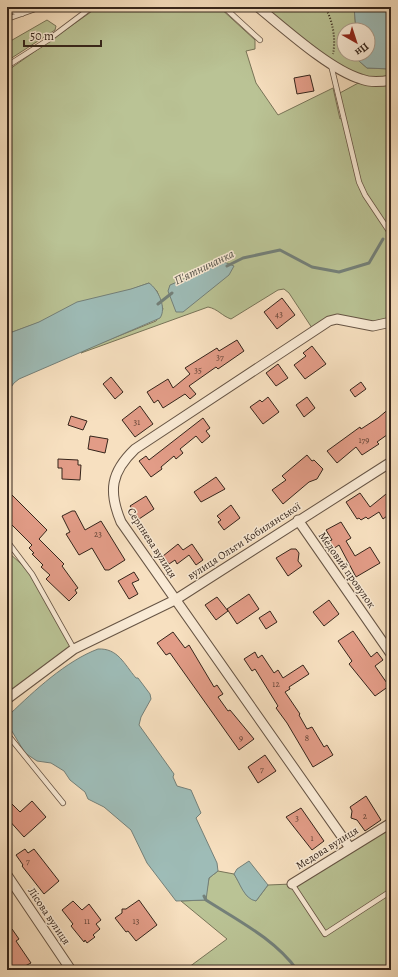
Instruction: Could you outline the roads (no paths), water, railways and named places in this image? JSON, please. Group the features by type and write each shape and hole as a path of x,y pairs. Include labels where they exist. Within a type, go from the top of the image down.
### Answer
{"street":[{"path":"258,7 330,63 359,79 372,82 391,80"},
{"name":"Серпнева вулиця","path":"350,848 121,522 115,507 113,491 115,475 124,460 135,449 329,322 337,319 373,326 391,322"},
{"name":"вулиця Ольги Кобилянської","path":"7,699 74,648 175,600 391,462"},
{"name":"Медовий провулок","path":"298,520 390,652"},
{"name":"Медова вулиця","path":"292,884 391,823"},
{"name":"Лісова вулиця","path":"7,875 71,970"}],"lane":[{"path":"7,19 41,7"},
{"path":"7,66 48,40 92,7"},
{"path":"224,7 260,40"},
{"path":"7,9 22,14"},
{"path":"330,63 359,182 365,195 391,234"},
{"path":"7,541 32,574 74,648"},
{"path":"7,734 63,803"},
{"name":"Медова вулиця","path":"292,884 325,934 391,891"}],"water":[{"path":"354,7 391,7 391,69 367,68 360,62 376,62 376,22 355,22"},
{"path":"224,262 234,266 229,275 183,312 176,312 168,291 170,285"},
{"path":"149,283 156,290 162,304 162,314 160,318 19,379 7,393 7,334 39,322 77,302 131,289"},
{"path":"98,649 105,649 116,654 136,678 138,678 150,694 151,699 141,717 139,725 174,774 173,777 177,786 191,790 201,813 196,818 217,863 218,871 209,878 206,900 176,901 147,863 131,830 104,807 88,799 85,792 70,780 64,771 51,763 37,761 25,753 10,728 10,714 29,696 62,669 86,654"},
{"path":"249,861 268,885 256,901 252,900 245,894 234,874 237,869"}],"waterway":[{"name":"П'ятничанка","path":"227,266 243,258 280,250 312,267 339,272 369,263 383,239"},
{"name":"П'ятничанка","path":"158,304 172,293"},
{"path":"204,896 206,900 267,940 278,949 297,970"}]}
